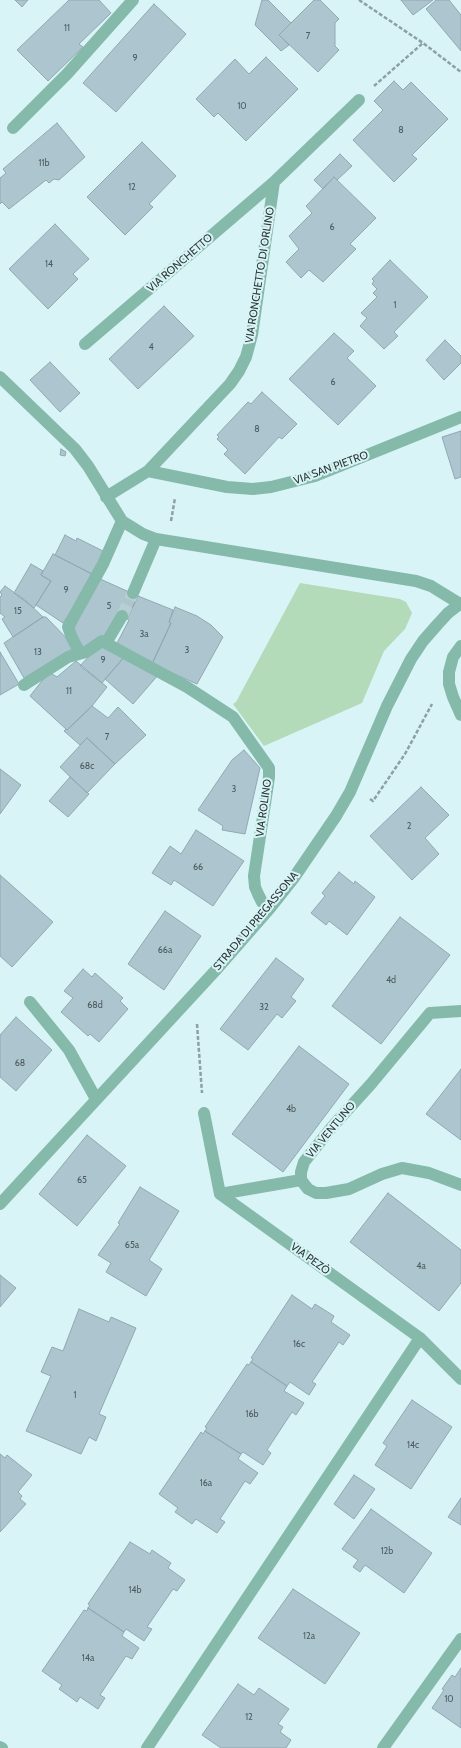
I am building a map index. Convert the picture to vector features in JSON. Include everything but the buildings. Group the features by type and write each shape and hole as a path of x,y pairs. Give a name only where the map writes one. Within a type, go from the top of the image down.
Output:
{"street":[{"path":"13,128 66,74 133,0"},
{"path":"274,182 359,100"},
{"name":"VIA RONCHETTO","path":"85,344 274,182"},
{"name":"VIA RONCHETTO DI ORLINO","path":"106,497 148,471 230,384 239,371 246,356 252,335 274,182"},
{"path":"0,377 75,449 88,466 122,521 142,534 162,540 416,581 431,586 460,603"},
{"name":"VIA SAN PIETRO","path":"148,471 227,487 253,489 282,485 315,476 461,417"},
{"path":"80,653 68,627 102,564 122,521"},
{"path":"133,593 162,540"},
{"name":"STRADA DI PREGASSONA","path":"0,1204 270,908 319,842 350,792 387,706 411,659 423,641 436,626 460,603"},
{"path":"24,685 57,663 86,652 102,641 106,643 122,616"},
{"name":"VIA ROLINO","path":"106,643 187,686 233,716 266,763 269,777 254,876 255,887 258,894 262,902 270,908"},
{"path":"461,646 453,657 449,672 449,684 461,715"},
{"path":"30,1002 69,1050 96,1099"},
{"name":"VIA VENTUNO","path":"301,1180 301,1172 304,1162 332,1127 371,1084 430,1013 461,1011"},
{"path":"204,1113 220,1194 301,1180 308,1189 316,1193 326,1193 349,1189 382,1174 402,1168 429,1173 461,1185"},
{"name":"VIA PEZÒ","path":"220,1194 420,1338 461,1379"},
{"path":"147,1748 420,1338"},
{"path":"383,1748 461,1639"}],"path":[{"path":"359,0 461,72"},
{"path":"359,100 423,44"},
{"path":"162,540 179,478"},
{"path":"350,792 373,801 405,754 449,672"},
{"path":"194,993 204,1113"}],"green space":[{"path":"300,583 400,599 406,602 412,613 405,629 384,651 362,703 264,746 233,704 236,702"}],"tunnel":[{"path":"122,616 133,593"}]}
